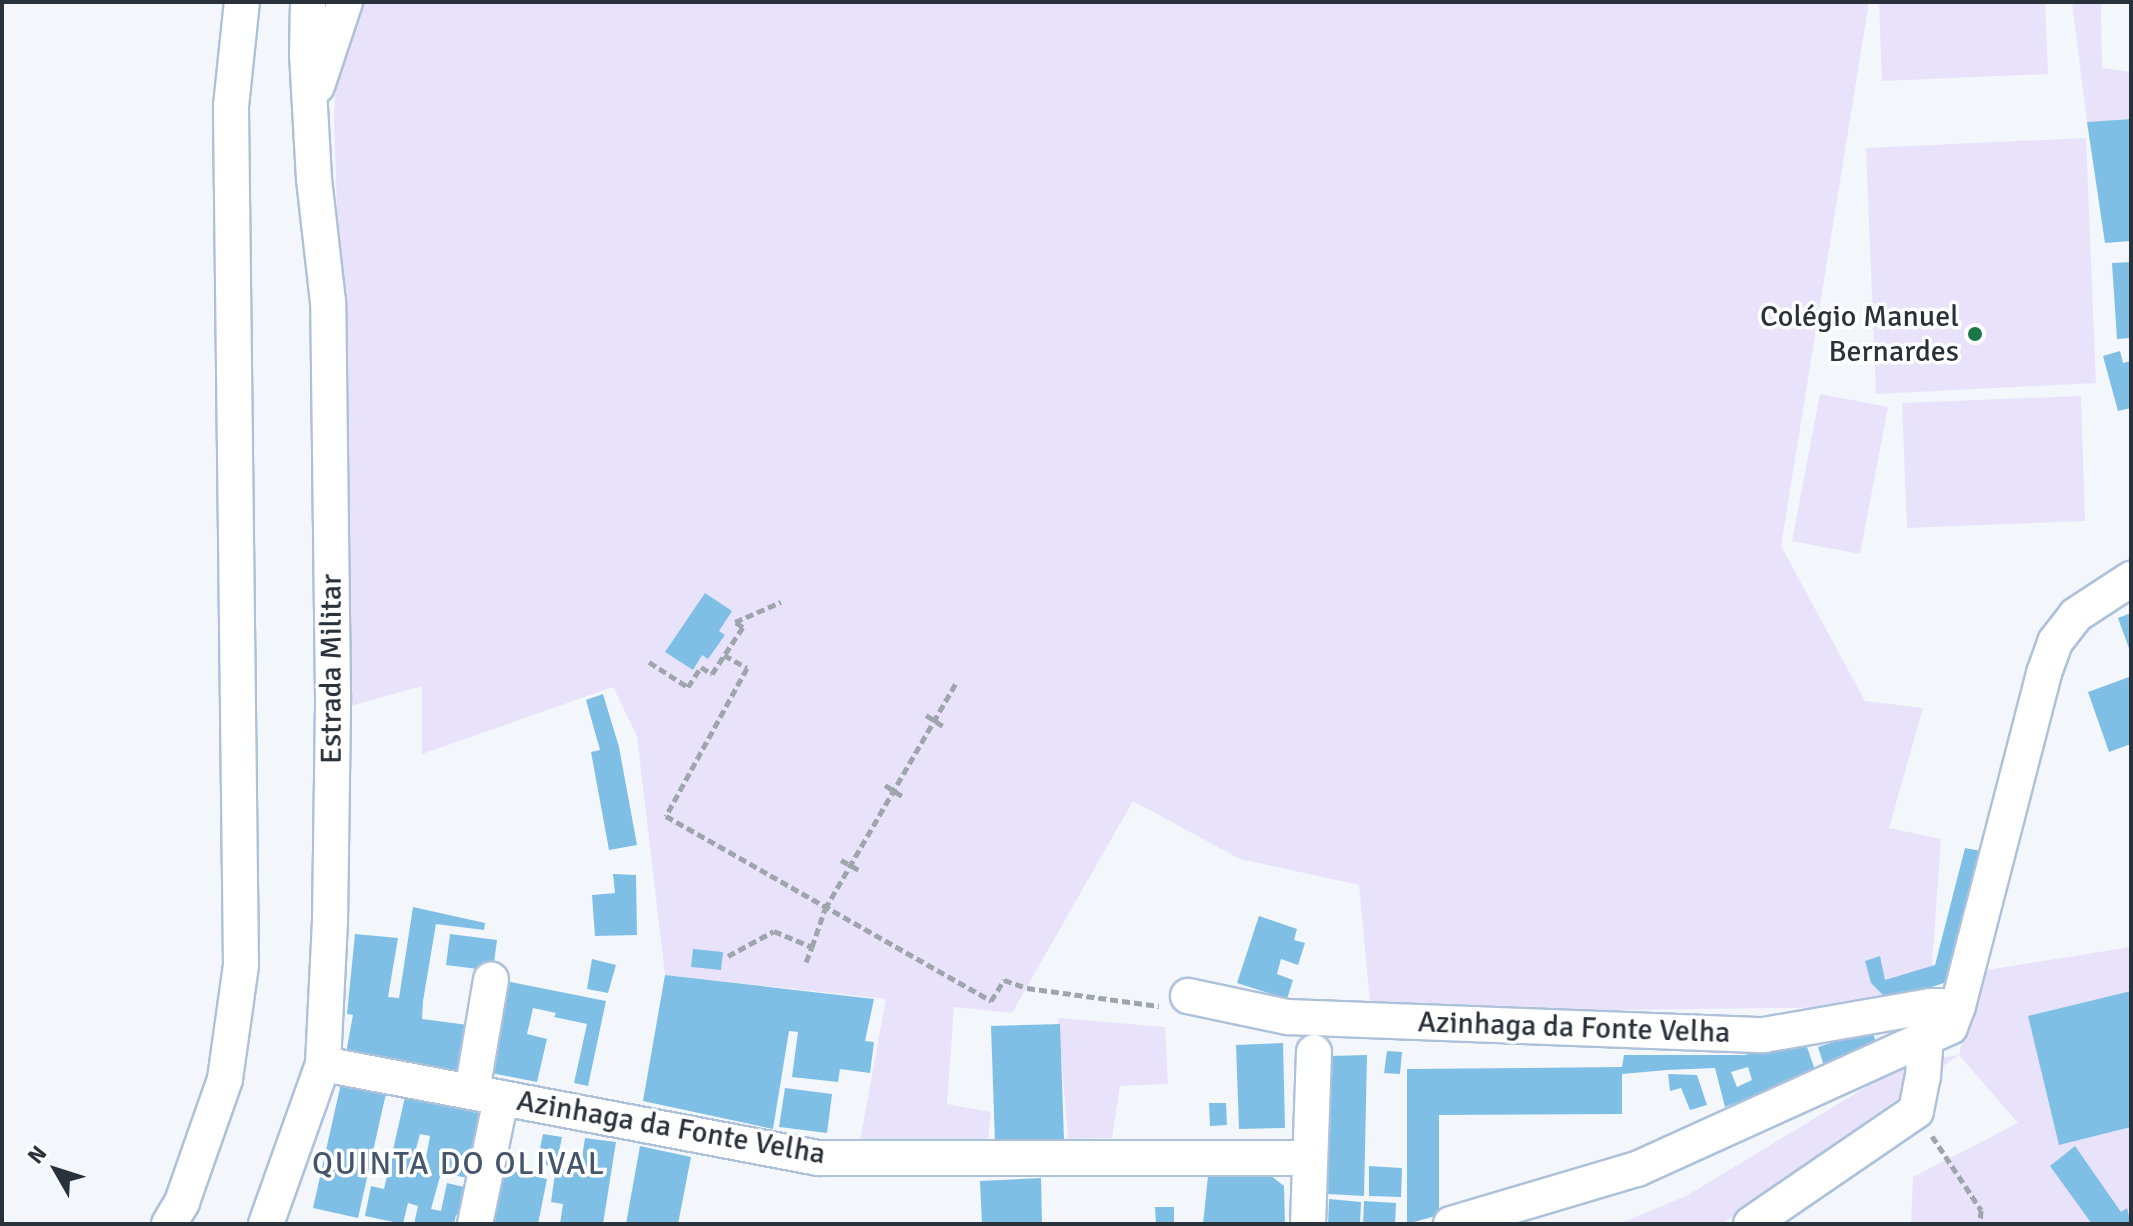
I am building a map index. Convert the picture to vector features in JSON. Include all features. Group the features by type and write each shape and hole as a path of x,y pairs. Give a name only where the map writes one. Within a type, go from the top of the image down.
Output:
{"street":[{"path":"169,1224 182,1202 225,1079 241,965 231,106 242,2"},
{"name":"Estrada Militar","path":"266,1224 323,1064 330,921 333,695 328,302 314,179 307,55 308,2"},
{"name":"Estrada Militar","path":"311,106 345,2"},
{"path":"1451,1224 1637,1169 1923,1040 1945,1006 2055,642 2076,615 2131,579"},
{"path":"475,1224 486,1095 491,980"},
{"name":"Azinhaga da Fonte Velha","path":"1188,996 1288,1017 1764,1035 1945,1006"},
{"path":"1751,1224 1916,1111 1923,1076 1923,1040"},
{"path":"1308,1224 1314,1052"},
{"name":"Azinhaga da Fonte Velha","path":"323,1064 818,1158 1310,1158"}],"path":[{"path":"649,662 688,687 701,667 712,674 743,627 735,622 781,602"},
{"path":"724,655 747,668 666,816 991,1001 1004,980 1027,988 1184,1009 1188,996"},
{"path":"806,962 825,909 956,683"},
{"path":"926,715 943,726"},
{"path":"885,785 905,798"},
{"path":"841,860 859,870"},
{"path":"728,956 774,931 812,947"},
{"path":"1916,1111 1981,1210 1980,1224"}],"shaded area":[{"path":"362,2 1869,2 1781,546 1865,701 1923,708 1889,828 1941,839 1931,979 1874,1005 1856,1007 1371,1013 1359,885 1240,859 1133,801 1012,1013 954,1007 947,1104 991,1112 988,1139 859,1146 886,999 665,975 637,736 613,687 422,754 422,686 347,707 347,541 334,115 337,72"},
{"path":"1879,2 2045,2 2048,74 1882,81"},
{"path":"2072,2 2101,2 2102,68 2131,72 2131,119 2087,122"},
{"path":"2086,138 2096,383 1876,394 1866,148"},
{"path":"1820,394 1888,407 1860,554 1792,541"},
{"path":"2081,396 2085,521 1907,528 1902,403"},
{"path":"2131,947 2131,1224 1911,1224 1913,1177 2018,1123 1959,1055 1980,971"},
{"path":"1058,1018 1165,1027 1168,1084 1120,1086 1112,1138 1068,1139"},
{"path":"1959,1055 1722,1224 1619,1224 1688,1195 1881,1078 1924,1060"}],"building":[{"path":"2131,119 2131,241 2105,243 2087,122"},
{"path":"2131,262 2131,338 2117,339 2112,263"},
{"path":"2120,351 2123,363 2131,361 2131,408 2118,411 2103,356"},
{"path":"705,593 732,611 719,631 725,635 708,659 702,655 693,670 665,652"},
{"path":"2131,613 2131,654 2118,618"},
{"path":"2129,677 2131,744 2109,752 2088,692"},
{"path":"603,694 619,747 637,845 609,850 591,752 600,750 586,700"},
{"path":"1965,848 1986,852 1953,980 1889,1001 1871,983 1865,961 1880,956 1885,980 1935,965"},
{"path":"613,874 636,875 637,935 595,936 592,895 615,893"},
{"path":"413,907 485,923 484,930 436,924 423,1001 422,1019 476,1026 469,1073 346,1053 353,1015 347,1014 355,934 398,938 388,997 399,998"},
{"path":"1259,916 1297,929 1294,940 1305,943 1298,965 1281,959 1277,974 1293,980 1287,999 1237,983"},
{"path":"450,934 497,940 493,971 446,965"},
{"path":"693,949 723,952 721,970 691,967"},
{"path":"592,959 616,965 608,993 587,989"},
{"path":"665,975 874,999 865,1041 874,1042 870,1073 840,1069 838,1082 792,1077 798,1032 789,1031 773,1129 643,1101"},
{"path":"501,980 606,1001 588,1086 574,1083 587,1024 554,1017 556,1013 533,1008 527,1034 547,1039 537,1082 481,1071"},
{"path":"2131,991 2131,1127 2059,1145 2028,1016"},
{"path":"1060,1024 1064,1140 995,1142 991,1026"},
{"path":"1872,1030 1879,1052 1825,1069 1818,1047"},
{"path":"1283,1043 1285,1128 1239,1129 1236,1045"},
{"path":"1806,1044 1816,1073 1725,1107 1715,1068 1622,1074 1622,1114 1439,1115 1439,1215 1407,1224 1407,1069 1622,1067 1624,1055 1744,1055","holes":["1748,1067 1752,1080 1737,1087 1731,1072"]},
{"path":"1387,1051 1402,1052 1400,1074 1384,1073"},
{"path":"1367,1055 1364,1196 1328,1194 1329,1056"},
{"path":"1668,1074 1697,1075 1707,1105 1690,1110 1681,1088 1670,1091"},
{"path":"342,1079 387,1089 358,1218 313,1208"},
{"path":"785,1088 832,1094 827,1133 779,1127"},
{"path":"405,1097 486,1115 468,1178 441,1173 431,1209 441,1211 447,1183 477,1190 468,1221 456,1215 454,1224 414,1224 418,1206 408,1203 403,1224 365,1216 371,1186 384,1189","holes":["420,1134 430,1136 424,1169 411,1167"]},
{"path":"1209,1103 1226,1103 1227,1125 1210,1126"},
{"path":"543,1134 562,1137 556,1167 537,1163"},
{"path":"585,1138 616,1142 603,1224 560,1224 563,1204 551,1202 556,1167 580,1171"},
{"path":"640,1146 691,1157 678,1224 626,1224"},
{"path":"2075,1146 2121,1212 2127,1208 2131,1224 2092,1224 2050,1166"},
{"path":"1369,1166 1402,1168 1401,1197 1369,1196"},
{"path":"502,1168 547,1179 538,1224 487,1224"},
{"path":"1266,1172 1284,1186 1285,1224 1203,1224 1208,1176"},
{"path":"1041,1178 1042,1224 982,1224 980,1181"},
{"path":"1329,1199 1361,1202 1360,1224 1328,1224"},
{"path":"1364,1201 1396,1203 1395,1224 1363,1224"},
{"path":"1155,1207 1174,1207 1174,1224 1156,1224"}],"place":[{"name":"Colégio Manuel Bernardes","path":"1975,334"}],"district":[{"name":"QUINTA DO OLIVAL","path":"459,1164"}]}
